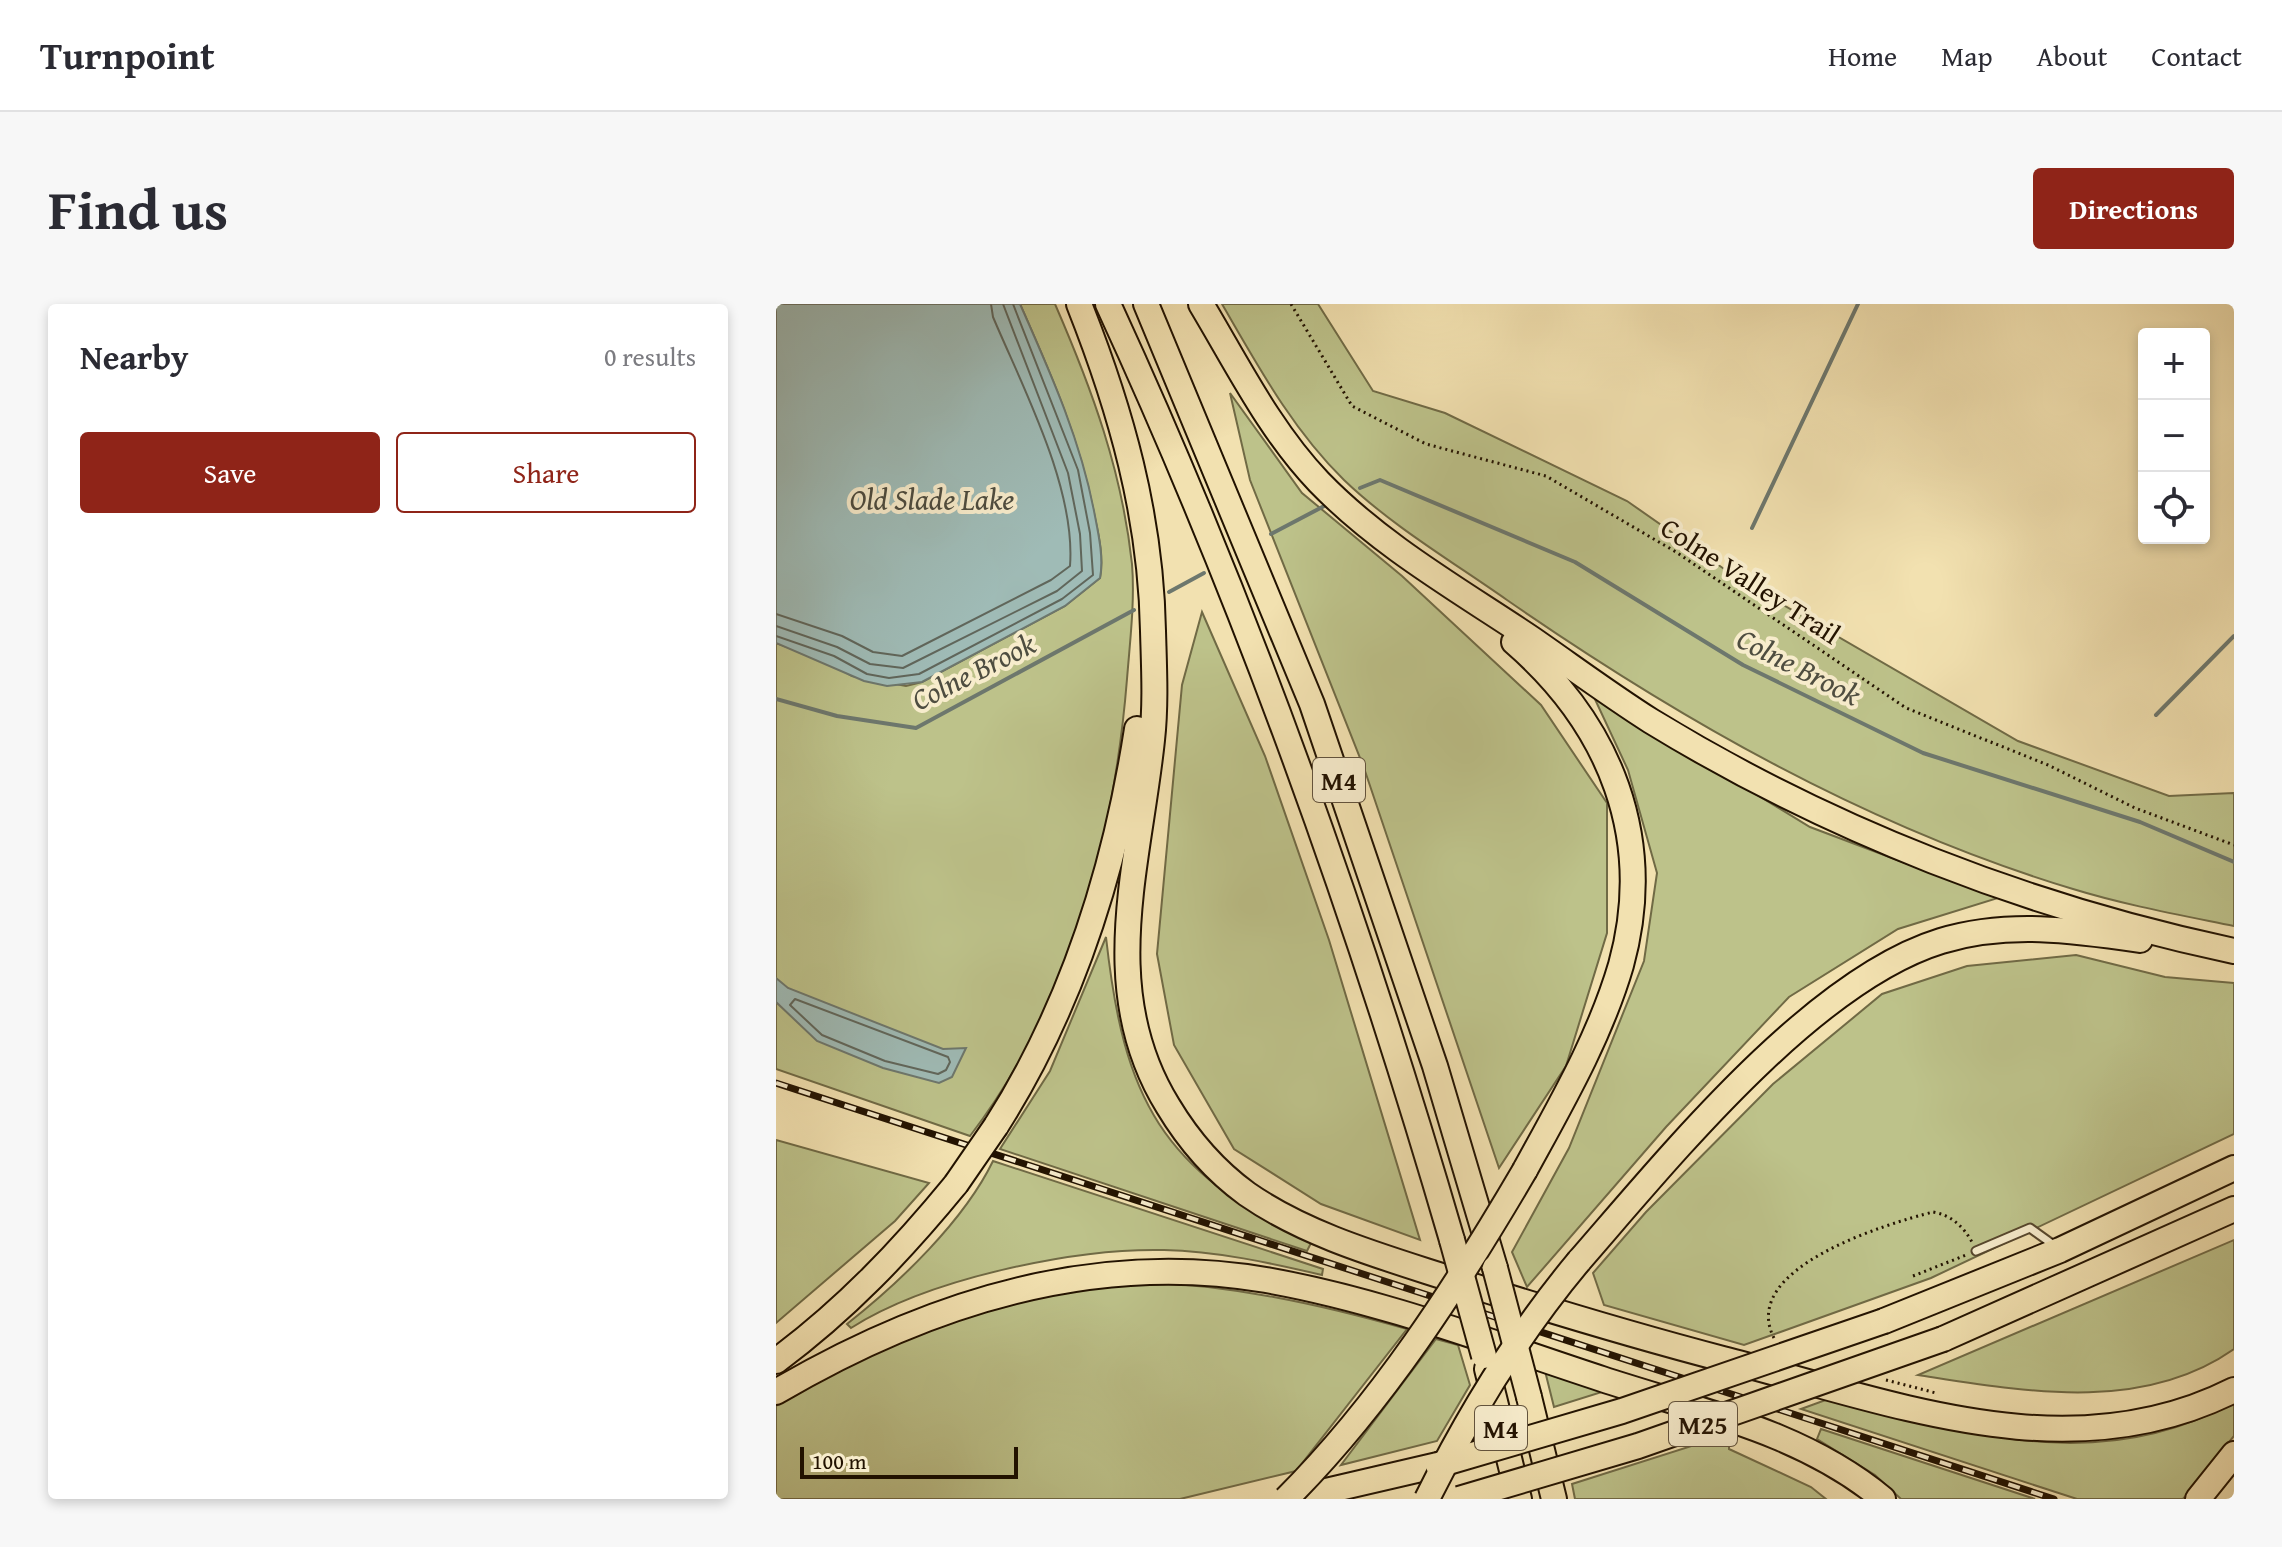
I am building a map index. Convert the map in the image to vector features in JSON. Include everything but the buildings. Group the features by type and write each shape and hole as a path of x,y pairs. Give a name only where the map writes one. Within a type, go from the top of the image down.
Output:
{"highway":[{"path":"1079,304 1113,393 1140,495 1150,571 1152,738 1126,929 1126,973 1131,1019 1149,1072 1177,1121 1209,1161 1248,1194 1332,1238 1556,1313 1953,1417 2044,1431 2104,1430 2175,1415 2234,1390"},
{"name":"M4","path":"1108,304 1204,522 1294,755 1379,998 1452,1240 1519,1499"},
{"name":"M4","path":"1146,304 1312,704 1435,1066 1495,1268 1554,1499"},
{"path":"1201,304 1265,412 1317,480 1374,532 1464,597 1650,720 1813,808 1964,873 2185,941 2234,951"},
{"path":"1289,1499 1380,1392 1490,1230 1578,1073 1618,973 1630,916 1630,843 1614,776 1584,719 1536,662 1464,597"},
{"path":"776,1361 822,1326 874,1278 956,1184 996,1126 1049,1032 1094,918 1124,805 1144,675 1153,667"},
{"path":"1427,1499 1493,1380 1551,1294 1699,1127 1754,1071 1828,1005 1895,960 1943,941 2017,928 2185,941"},
{"name":"M25","path":"1289,1499 1438,1465 1622,1411 1884,1321 2060,1250 2234,1168"},
{"name":"M25","path":"1459,1499 1638,1446 1943,1339 2234,1209"},
{"path":"776,1392 872,1340 986,1297 1088,1277 1163,1273 1226,1275 1286,1284 1381,1309 1773,1434 1833,1463 1883,1499"},
{"path":"2198,1499 2234,1454"}],"lane":[{"path":"1976,1251 2030,1228 2060,1250"}],"path":[{"name":"Colne Valley Trail","path":"1291,304 1352,406 1426,444 1546,476 1676,552 1906,708 2048,765 2135,808 2234,845"},
{"path":"1913,1276 1976,1251"}],"green space":[{"path":"1020,304 1055,304 1093,399 1113,463 1127,530 1133,578 1132,621 1121,739 1111,800 1081,919 1035,1032 1005,1085 970,1136 776,1069 776,643 831,664 852,676 906,686 922,682 1065,606 1100,578 1099,540 1082,462 1054,382"},
{"path":"1222,304 1318,304 1373,391 1445,413 1627,501 1737,578 2018,741 2169,796 2234,793 2234,926 2073,889 1923,835 1779,767 1640,687 1423,543 1344,480 1292,418"},
{"path":"1230,393 1302,493 1402,576 1541,705 1607,803 1607,933 1566,1066 1499,1168 1364,768 1250,480"},
{"path":"1202,612 1265,756 1329,940 1420,1240 1321,1204 1234,1149 1174,1045 1157,954 1182,685"},
{"path":"1593,695 1810,827 1998,898 1898,929 1789,997 1666,1127 1527,1287 1512,1252 1569,1148 1644,961 1657,873 1628,770"},
{"path":"1106,937 1125,1044 1139,1086 1159,1124 1185,1157 1218,1187 1311,1243 1307,1251 1000,1149 1050,1071"},
{"path":"2076,955 2165,977 2234,983 2234,1134 1931,1278 1744,1345 1604,1305 1593,1273 1646,1212 1773,1084 1882,994 1967,966"},
{"path":"776,1140 929,1183 895,1221 776,1323"},
{"path":"993,1161 1323,1269 1322,1275 1243,1258 1184,1251 1088,1254 960,1281 883,1310 851,1328 847,1324 888,1290 948,1228 981,1184"},
{"path":"2234,1240 2234,1349 2198,1369 2160,1383 2121,1390 2080,1392 1998,1387 1918,1375"},
{"path":"1140,1282 1208,1287 1275,1297 1407,1329 1296,1471 1180,1499 776,1499 776,1406 906,1333 1020,1297"},
{"path":"1436,1339 1458,1345 1470,1385 1437,1441 1341,1465"},
{"path":"1545,1371 1605,1391 1554,1407"},
{"path":"1831,1398 1983,1435 2084,1443 2134,1438 2184,1425 2234,1402 2234,1436 2183,1499 2077,1499 1801,1409"},
{"path":"1821,1429 2035,1499 1901,1499 1875,1475 1817,1439"},
{"path":"1729,1434 1729,1449 1811,1487 1826,1499 1575,1499 1572,1484"}],"water":[{"name":"Old Slade Lake","path":"776,304 1020,304 1053,380 1081,457 1099,536 1100,578 1065,606 922,682 887,686 864,681 776,643"},
{"path":"776,978 788,988 943,1049 966,1048 952,1077 939,1083 883,1068 817,1041 776,1002"}],"waterway":[{"path":"1752,528 1858,304"},
{"name":"Colne Brook","path":"1360,488 1380,480 1575,562 1743,665 1923,753 2140,822 2234,862"},
{"name":"Colne Brook","path":"1271,534 1328,504"},
{"name":"Colne Brook","path":"1169,592 1204,573"},
{"name":"Colne Brook","path":"776,699 837,716 916,728 1134,610"},
{"path":"2156,715 2234,636"}],"railway":[{"path":"776,1083 2054,1499"}]}
